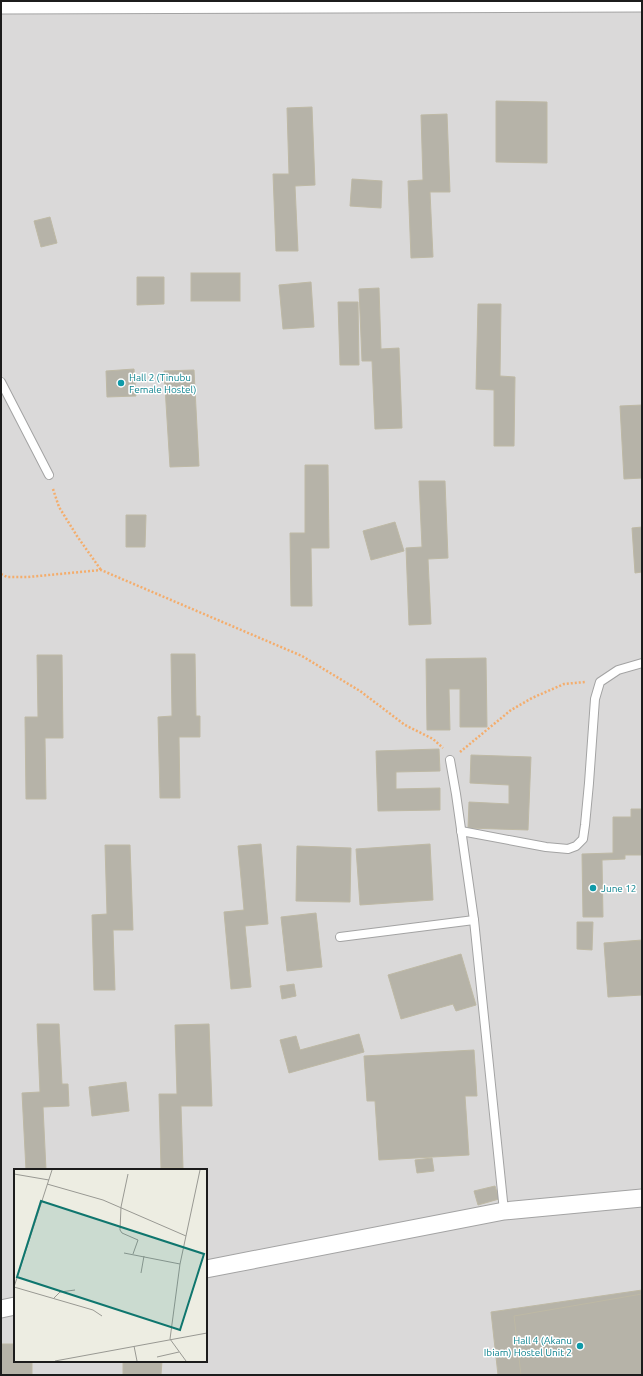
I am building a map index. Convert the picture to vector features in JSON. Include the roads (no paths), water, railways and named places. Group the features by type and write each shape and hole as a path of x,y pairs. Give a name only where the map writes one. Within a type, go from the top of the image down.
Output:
{"street":[{"path":"1,4 642,3"},
{"path":"207,1269 504,1211 642,1198"},
{"path":"1,1309 14,1306"}],"lane":[{"path":"1,382 49,475"},
{"path":"462,831 546,847 568,849 576,846 583,839 595,699 600,682 618,670 642,663"},
{"path":"450,760 462,831 474,920 504,1211"},
{"path":"340,937 474,920"}],"place":[{"name":"Hall 2 (Tinubu Female Hostel)","path":"121,383"},
{"name":"June 12","path":"593,888"},
{"name":"Hall 4 (Akanu Ibiam) Hostel Unit 2","path":"580,1346"}]}
